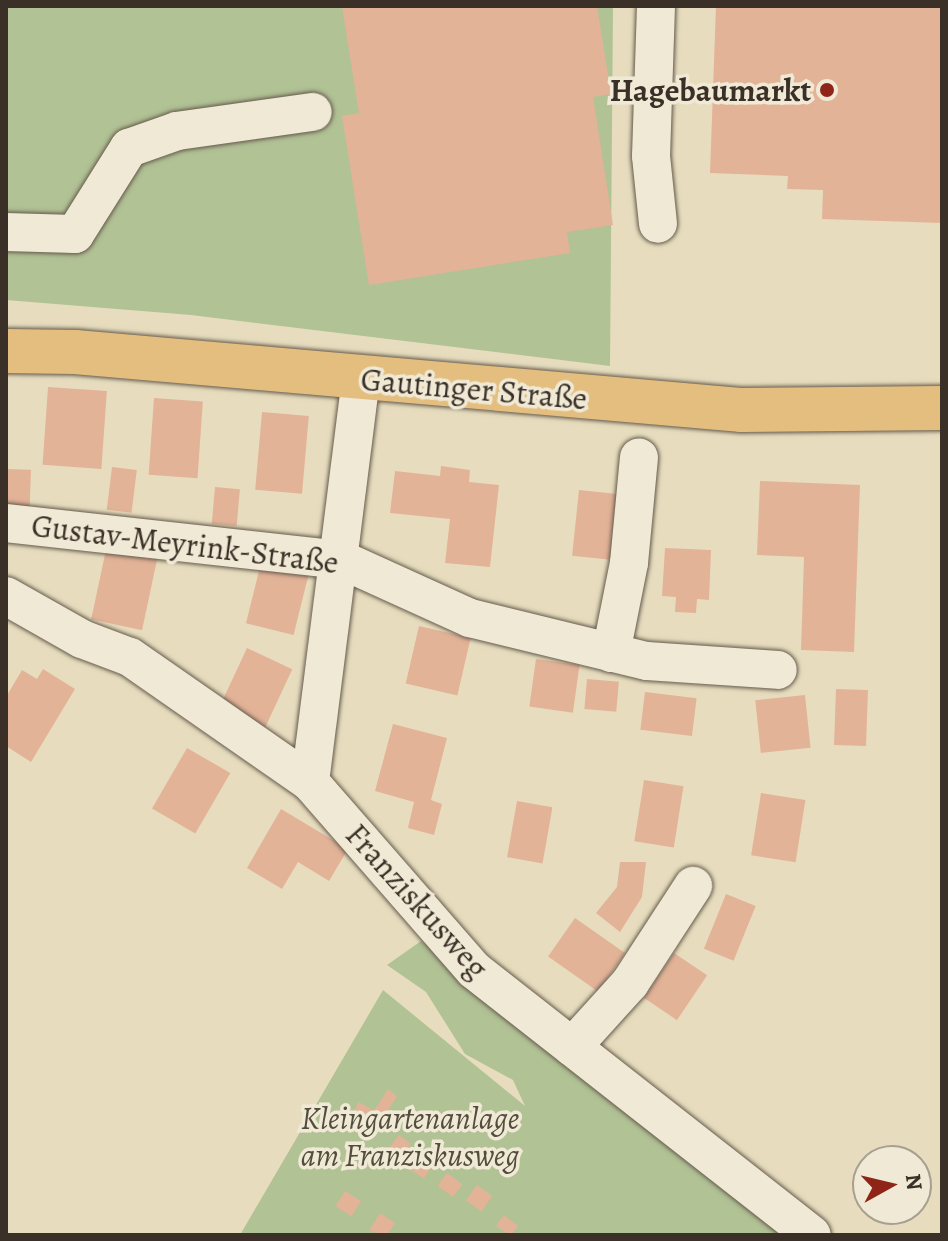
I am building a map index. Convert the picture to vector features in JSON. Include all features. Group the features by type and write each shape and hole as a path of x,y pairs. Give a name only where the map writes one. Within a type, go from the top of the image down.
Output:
{"main road":[{"name":"Gautinger Straße","path":"6,351 75,352 361,380 742,410 942,408"}],"street":[{"path":"656,6 651,156 658,224"},
{"path":"6,232 75,234 129,148 177,131 313,112"},
{"path":"310,782 342,560 361,380"},
{"path":"611,653 629,563 639,457"},
{"name":"Gustav-Meyrink-Straße","path":"6,523 342,560 470,618 647,661 778,670"},
{"name":"Franziskusweg","path":"6,596 82,639 130,657 310,782 474,970 812,1235"},
{"path":"572,1047 630,983 693,886"}],"green space":[{"path":"6,6 613,6 610,366 191,315 6,300"},
{"name":"Kleingartenanlage am Franziskusweg","path":"421,941 536,1022 810,1235 240,1235 383,990 525,1106 513,1080 465,1054 426,992 387,965"}],"building":[{"path":"342,6 597,6 611,94 593,97 613,225 567,232 570,253 369,285 342,116 359,113"},
{"name":"Hagebaumarkt","path":"716,6 942,6 942,223 822,219 823,190 787,189 788,176 710,173"},
{"path":"48,387 107,391 101,469 43,465"},
{"path":"154,398 203,401 198,478 149,475"},
{"path":"262,412 309,416 302,494 255,490"},
{"path":"441,466 470,470 469,482 499,485 490,567 445,563 450,519 390,513 395,471 440,476"},
{"path":"112,467 137,470 132,513 107,510"},
{"path":"6,469 31,470 30,507 6,506"},
{"path":"760,481 860,485 854,652 801,650 804,557 757,555"},
{"path":"215,487 240,489 237,526 212,524"},
{"path":"579,490 632,496 625,561 572,556"},
{"path":"107,545 158,556 142,630 91,619"},
{"path":"665,548 711,550 709,600 697,599 696,613 675,612 676,597 662,596"},
{"path":"261,563 309,575 294,635 246,623"},
{"path":"419,626 471,638 457,695 406,683"},
{"path":"247,648 292,669 265,727 220,706"},
{"path":"536,659 580,665 573,713 529,707"},
{"path":"43,669 75,689 31,762 6,746 6,697 22,670 37,679"},
{"path":"587,679 619,682 616,712 584,709"},
{"path":"836,689 868,690 866,746 834,745"},
{"path":"645,692 697,698 692,736 640,730"},
{"path":"805,695 811,748 761,753 755,700"},
{"path":"393,724 447,738 431,800 442,804 434,835 408,828 414,802 375,791"},
{"path":"187,748 230,773 195,834 152,809"},
{"path":"644,780 684,786 674,847 634,841"},
{"path":"761,793 805,800 796,862 751,855"},
{"path":"517,801 552,807 543,863 507,857"},
{"path":"281,809 348,849 329,881 298,862 282,889 247,868"},
{"path":"620,862 646,862 642,897 620,932 596,913 617,887"},
{"path":"726,894 756,906 734,961 704,949"},
{"path":"575,918 625,953 598,991 548,957"},
{"path":"674,953 707,975 677,1020 644,998"},
{"path":"388,1089 397,1096 371,1137 347,1122 359,1102 374,1111"},
{"path":"399,1135 411,1144 401,1158 389,1149"},
{"path":"419,1155 433,1164 424,1179 410,1169"},
{"path":"447,1173 462,1184 453,1197 438,1186"},
{"path":"477,1185 492,1196 481,1212 466,1200"},
{"path":"345,1191 361,1201 352,1216 335,1206"},
{"path":"380,1213 395,1223 387,1235 369,1231"},
{"path":"504,1215 518,1226 511,1235 496,1226"}],"place":[{"name":"Hagebaumarkt","path":"827,90"}]}
